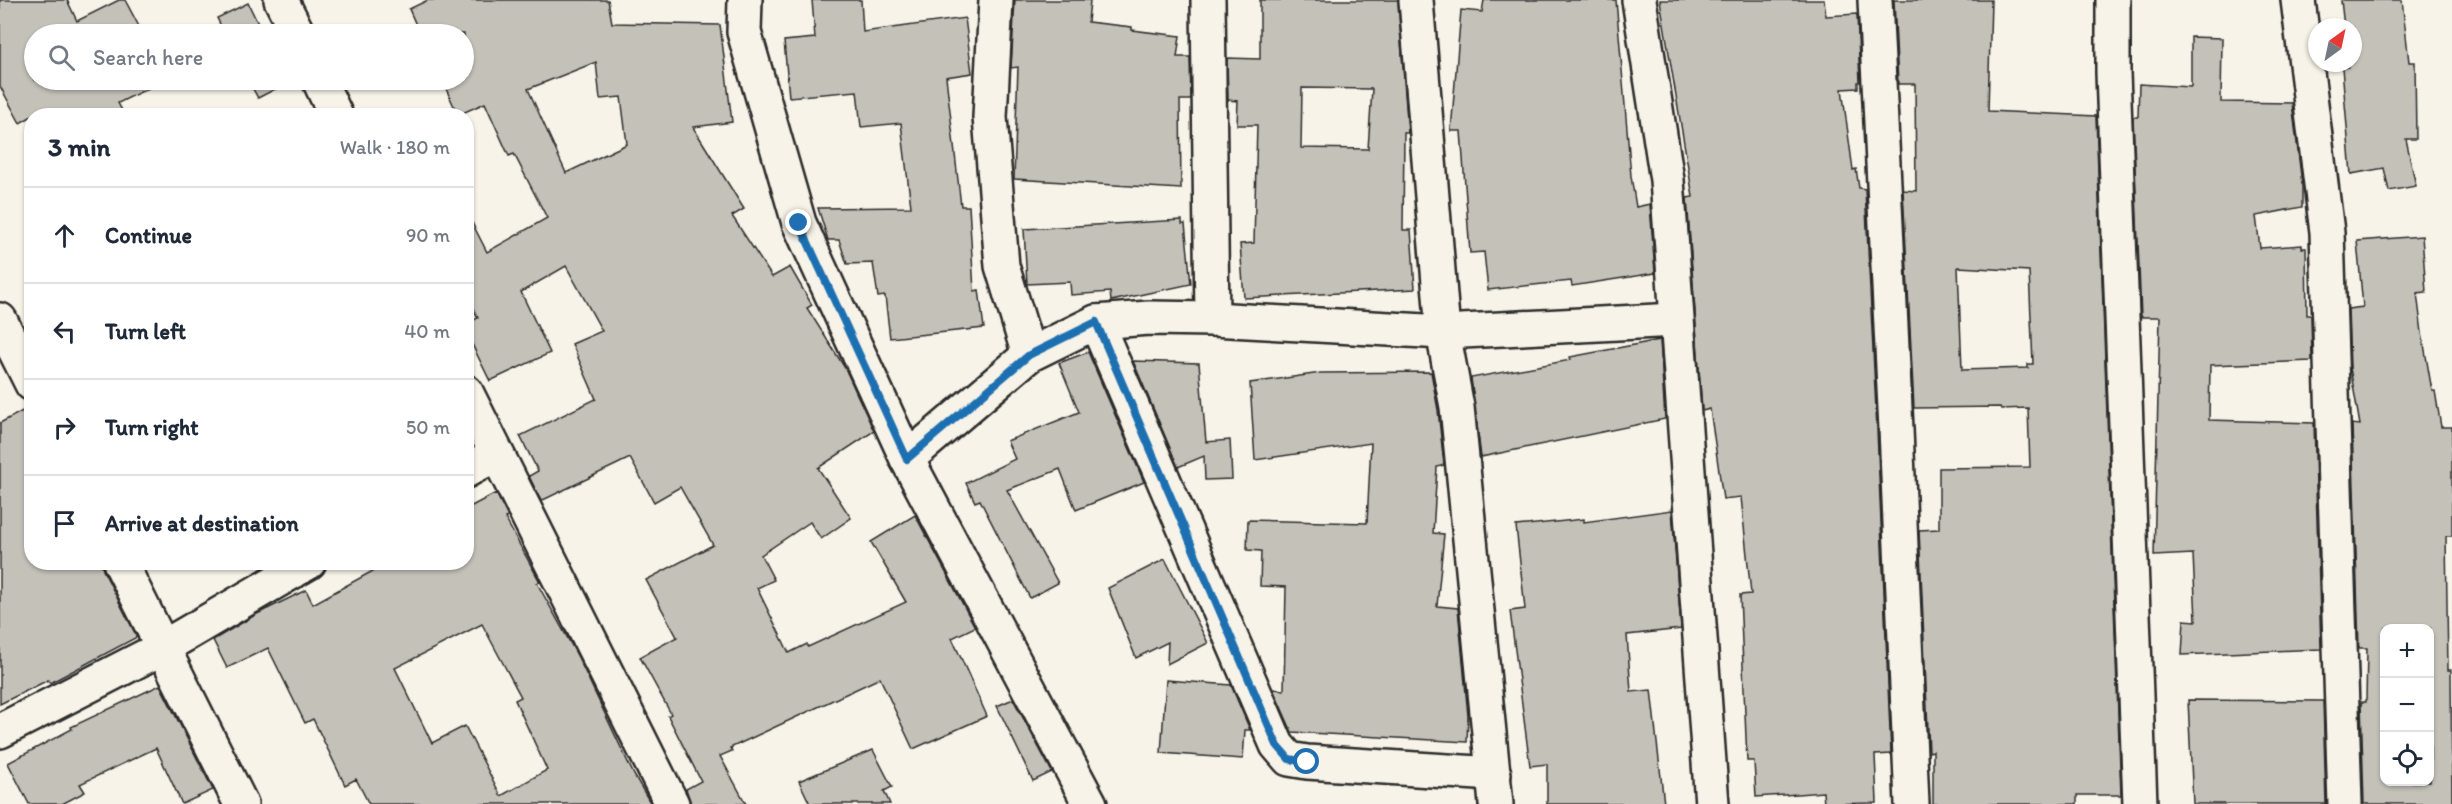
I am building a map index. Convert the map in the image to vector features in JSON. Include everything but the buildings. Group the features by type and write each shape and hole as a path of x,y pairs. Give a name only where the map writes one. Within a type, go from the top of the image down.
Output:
{"street":[{"path":"281,0 293,24"},
{"path":"745,0 744,33 799,223 907,459 1090,804"},
{"path":"996,0 990,117 1002,266 1029,355"},
{"path":"1208,0 1212,319"},
{"path":"1096,322 1277,745 1289,759 1495,789 1457,407 1443,332 1416,0"},
{"path":"1640,0 1667,180 1712,804"},
{"path":"1875,0 1912,804"},
{"path":"2113,0 2114,108 2140,804"},
{"path":"2298,0 2327,232 2345,804"},
{"path":"324,90 332,108"},
{"path":"907,459 1029,355 1096,322 1149,318 1212,319 1443,332 1676,320"},
{"path":"0,320 24,368"},
{"path":"474,409 672,804"},
{"path":"474,466 496,454"},
{"path":"124,570 241,804"},
{"path":"0,731 162,648 295,570"}],"route":[{"path":"799,223 907,459 1029,355 1096,322 1277,745 1289,759 1307,762"}]}
